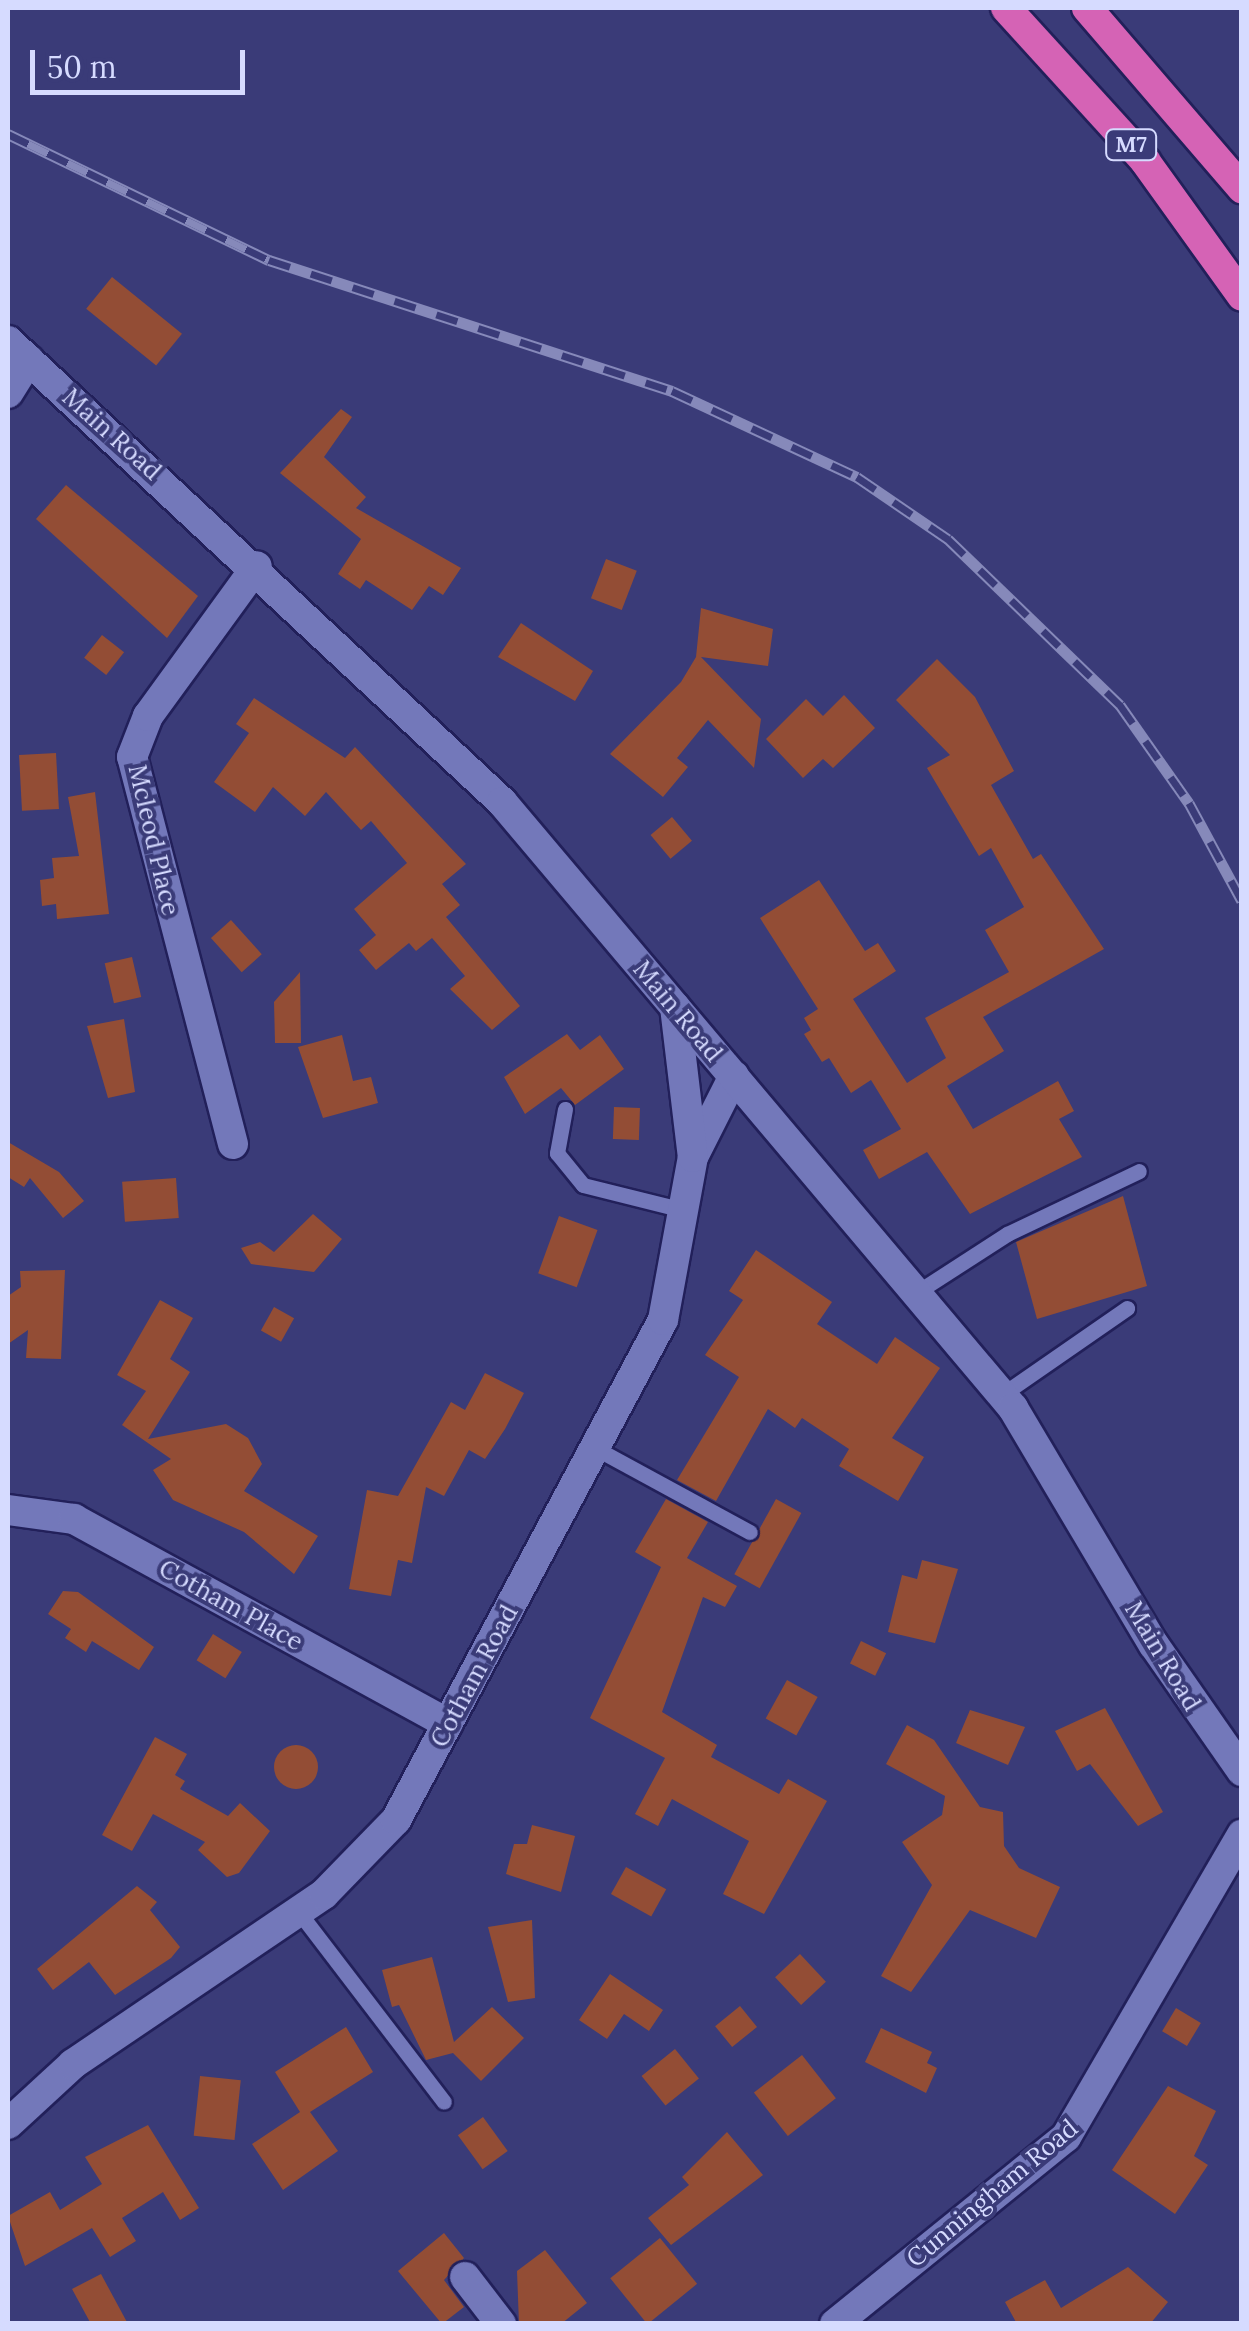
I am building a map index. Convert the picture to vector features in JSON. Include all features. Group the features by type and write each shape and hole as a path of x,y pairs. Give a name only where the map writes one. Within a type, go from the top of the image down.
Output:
{"highway":[{"name":"M7","path":"1006,8 1145,161 1242,296"},
{"name":"M7","path":"1087,8 1242,188"}],"street":[{"path":"8,393 18,350"},
{"name":"Main Road","path":"18,350 455,752 675,1007 1003,1394 1242,1771"},
{"name":"Mcleod Place","path":"233,1144 132,756 148,716 257,566"},
{"path":"675,1007 693,1157"},
{"name":"Cotham Road","path":"8,2124 73,2064 298,1911 396,1820 663,1320 687,1211 693,1157 734,1076"},
{"name":"Cotham Place","path":"8,1510 74,1518 448,1724"},
{"name":"Cunningham Road","path":"835,2324 1066,2137 1242,1834"},
{"path":"466,2277 502,2324"}],"lane":[{"path":"565,1109 557,1153 583,1185 687,1211"},
{"path":"919,1291 1008,1234 1138,1171"},
{"path":"1003,1394 1127,1308"},
{"path":"595,1448 750,1532"},
{"path":"298,1911 444,2102"}],"building":[{"path":"112,277 182,334 156,366 86,309"},
{"path":"341,409 352,417 324,457 366,497 356,508 461,568 443,595 429,586 412,610 366,580 360,589 338,574 361,539 280,473"},
{"path":"66,485 198,596 167,638 36,519"},
{"path":"606,559 637,571 622,610 591,598"},
{"path":"701,608 773,629 768,666 701,657 761,719 754,768 708,720 677,758 688,767 663,797 610,754 681,682 696,657"},
{"path":"521,623 593,671 575,701 498,657"},
{"path":"102,635 124,652 106,675 84,658"},
{"path":"937,659 975,697 1014,771 991,785 1033,859 1041,854 1104,949 983,1017 1004,1051 947,1086 973,1129 1058,1081 1074,1111 1059,1119 1082,1157 970,1214 927,1152 879,1179 863,1150 901,1129 871,1080 851,1093 829,1058 822,1062 804,1034 811,1030 804,1018 818,1009 760,918 819,880 865,951 878,943 896,971 853,999 907,1083 946,1058 925,1018 1009,972 985,930 1024,907 991,848 979,856 927,768 950,755 896,700"},
{"path":"844,695 875,728 833,768 823,759 803,778 766,739 806,699 823,716"},
{"path":"254,698 345,758 355,747 466,864 442,884 460,905 446,917 520,1006 492,1030 450,989 465,976 432,938 416,951 409,943 376,970 359,950 376,935 354,909 407,863 371,821 361,830 326,792 305,816 273,787 255,812 214,782 249,733 236,724"},
{"path":"56,753 59,809 22,811 19,755"},
{"path":"95,792 109,914 57,919 56,904 42,906 40,880 54,878 52,858 79,856 68,797"},
{"path":"672,817 692,841 670,859 651,835"},
{"path":"231,920 262,954 242,972 211,938"},
{"path":"132,957 141,997 114,1003 105,963"},
{"path":"300,972 301,1043 275,1043 274,1002"},
{"path":"124,1019 135,1092 108,1098 87,1026"},
{"path":"567,1034 580,1050 600,1035 624,1069 575,1105 561,1088 525,1114 504,1077"},
{"path":"342,1035 353,1081 371,1077 378,1103 323,1118 298,1047"},
{"path":"614,1107 640,1108 639,1140 613,1139"},
{"path":"8,1142 59,1172 84,1201 63,1218 30,1178 24,1187 8,1177"},
{"path":"176,1178 179,1218 125,1222 122,1182"},
{"path":"1123,1196 1147,1286 1037,1319 1016,1242"},
{"path":"313,1214 342,1239 314,1272 251,1264 241,1248 260,1242 274,1252"},
{"path":"559,1216 598,1230 577,1287 538,1273"},
{"path":"756,1250 832,1302 817,1324 877,1364 895,1337 940,1368 892,1438 924,1457 898,1501 839,1466 849,1449 802,1418 795,1428 768,1409 716,1501 677,1480 739,1377 705,1355 743,1300 729,1291"},
{"path":"65,1270 61,1359 26,1358 28,1330 8,1344 8,1296 21,1287 20,1271"},
{"path":"160,1300 193,1318 170,1359 190,1372 148,1439 226,1424 248,1438 262,1464 244,1491 318,1536 294,1574 244,1532 173,1500 153,1470 171,1459 122,1425 146,1391 117,1375"},
{"path":"274,1307 294,1318 281,1342 261,1331"},
{"path":"485,1373 524,1393 505,1429 485,1459 469,1450 444,1496 426,1487 412,1563 398,1560 391,1596 349,1589 367,1490 398,1496 451,1402 465,1410"},
{"path":"666,1499 708,1522 687,1558 737,1586 725,1607 703,1597 662,1712 717,1745 711,1757 779,1794 788,1779 827,1801 764,1914 723,1894 749,1841 672,1799 658,1826 635,1814 665,1758 590,1718 661,1567 635,1552"},
{"path":"776,1499 801,1513 760,1588 734,1574"},
{"path":"922,1560 958,1569 935,1643 888,1632 902,1575 917,1579"},
{"path":"63,1591 78,1592 154,1647 139,1670 92,1641 86,1652 65,1638 71,1629 48,1614"},
{"path":"213,1634 242,1652 225,1678 197,1660"},
{"path":"861,1641 886,1653 875,1676 850,1663"},
{"path":"787,1680 818,1697 796,1735 766,1718"},
{"path":"1105,1708 1163,1812 1138,1826 1090,1764 1077,1771 1055,1731"},
{"path":"970,1710 1025,1727 1008,1765 956,1743"},
{"path":"907,1725 934,1740 980,1807 1003,1812 1004,1846 1019,1868 1060,1887 1036,1938 970,1910 911,1992 881,1976 932,1885 902,1842 942,1815 945,1796 886,1764"},
{"path":"155,1737 187,1754 175,1775 185,1781 180,1789 228,1816 240,1803 270,1831 239,1873 227,1877 198,1850 205,1842 153,1814 132,1851 102,1835"},
{"path":"296,1745 312,1751 318,1767 312,1783 296,1789 280,1783 274,1767 280,1751"},
{"path":"532,1825 575,1836 561,1892 506,1874 514,1844 527,1844"},
{"path":"626,1867 666,1889 651,1916 611,1894"},
{"path":"137,1886 157,1902 150,1910 180,1947 171,1958 115,1995 89,1962 53,1990 37,1969"},
{"path":"532,1920 535,1998 508,2002 488,1927"},
{"path":"800,1954 826,1982 801,2005 775,1977"},
{"path":"432,1957 454,2042 492,2007 524,2038 481,2081 453,2053 426,2060 399,2005 392,2007 382,1970"},
{"path":"610,1974 663,2010 649,2031 624,2014 607,2039 579,2020"},
{"path":"740,2006 757,2027 732,2047 715,2026"},
{"path":"1176,2008 1201,2023 1187,2046 1162,2031"},
{"path":"346,2027 373,2072 310,2112 338,2151 283,2190 252,2144 300,2112 275,2072"},
{"path":"881,2028 932,2052 927,2063 937,2068 926,2093 865,2062"},
{"path":"675,2049 699,2079 665,2106 642,2076"},
{"path":"802,2055 836,2098 788,2136 754,2093"},
{"path":"200,2076 241,2080 235,2140 194,2136"},
{"path":"1168,2086 1216,2111 1194,2156 1208,2165 1175,2214 1112,2170"},
{"path":"483,2117 508,2151 483,2169 458,2135"},
{"path":"148,2125 199,2208 180,2220 163,2192 122,2218 136,2241 110,2257 92,2228 25,2266 8,2216 50,2192 60,2210 102,2184 85,2157"},
{"path":"727,2132 763,2175 671,2245 648,2218 689,2185 682,2177"},
{"path":"444,2233 464,2258 444,2280 464,2307 442,2324 398,2271"},
{"path":"660,2238 697,2284 647,2324 610,2278"},
{"path":"545,2250 587,2303 561,2324 519,2324 517,2271"},
{"path":"1128,2267 1168,2302 1150,2324 1017,2324 1005,2302 1045,2280 1061,2308"},
{"path":"101,2274 128,2324 91,2324 72,2289"}],"railway":[{"path":"8,134 269,260 672,391 857,477 948,539 1120,705 1189,803 1242,901"}]}
